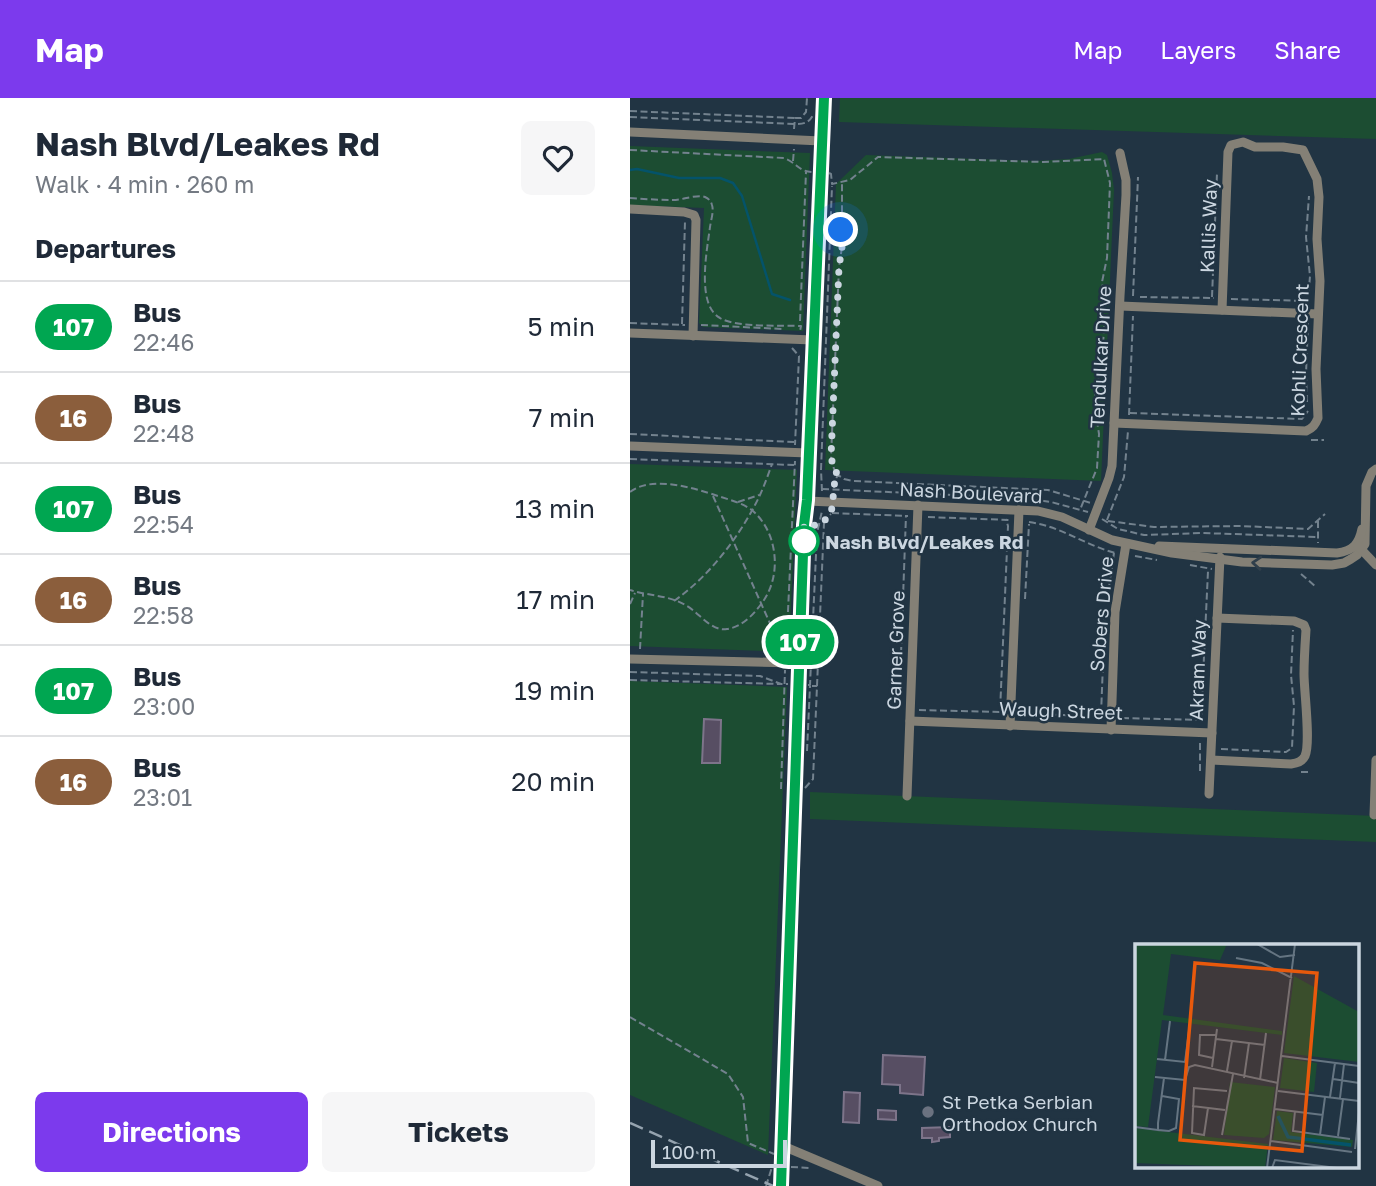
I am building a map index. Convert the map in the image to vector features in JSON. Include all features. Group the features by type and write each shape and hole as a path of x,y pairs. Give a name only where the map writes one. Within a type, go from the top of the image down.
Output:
{"street":[{"path":"781,1186 804,525 824,98"},
{"path":"630,132 821,141"},
{"name":"Kohli Crescent","path":"1114,423 1129,418 1306,431 1312,429 1318,418 1313,314 1320,281 1317,179 1303,150 1255,146 1243,142 1231,145"},
{"name":"Kallis Way","path":"1222,310 1217,299 1228,152 1231,145"},
{"name":"Tendulkar Drive","path":"1089,530 1112,466 1126,180 1120,153"},
{"path":"630,209 686,212 694,215 697,226 693,335"},
{"path":"1120,301 1133,306 1313,314"},
{"path":"630,333 800,335 813,340"},
{"path":"630,446 808,453"},
{"path":"1376,469 1366,486 1366,538 1359,547 1376,565"},
{"name":"Nash Boulevard","path":"807,500 1007,509 1052,514 1126,544 1172,553 1271,564 1345,563 1357,555 1359,547"},
{"name":"Garner Grove","path":"907,796 918,505"},
{"path":"1010,726 1019,510"},
{"name":"Nash Boulevard","path":"1126,544 1325,553 1345,552 1359,547"},
{"name":"Sobers Drive","path":"1111,730 1115,612 1126,544"},
{"name":"Akram Way","path":"1209,794 1221,548"},
{"path":"1211,760 1291,764 1301,761 1306,750 1304,625 1294,621 1217,618"},
{"path":"630,659 799,663"},
{"name":"Waugh Street","path":"909,721 1212,733"},
{"path":"1374,816 1376,760"},
{"path":"783,1146 878,1186"}],"path":[{"path":"630,111 801,118 806,112 807,98"},
{"path":"630,117 804,124 813,116 815,110"},
{"path":"793,162 795,117"},
{"path":"630,150 784,158 803,171 831,174 821,459 822,501 818,526 806,754"},
{"path":"822,489 1007,498 1051,502 1080,510 1097,468 1099,434 1094,401 1102,363 1105,310 1102,282 1107,258 1110,183 1104,159 1043,162 878,157 850,180 832,184"},
{"path":"800,321 806,172"},
{"path":"1217,173 1217,299"},
{"path":"1139,177 1133,297 1308,301 1310,276 1306,237 1309,196"},
{"path":"842,182 842,247 831,457 838,475 853,481 1048,490 1084,500 1110,512"},
{"path":"630,198 675,200 704,197 709,200 712,212 707,248 706,297 711,310 728,322 800,326 783,684 781,789"},
{"path":"682,325 686,212"},
{"path":"1104,296 1120,301"},
{"path":"1107,521 1124,477 1133,306"},
{"path":"1129,418 1302,419 1308,413 1306,374 1313,314"},
{"path":"630,323 693,325 800,335"},
{"path":"791,348 799,356"},
{"path":"630,434 796,442"},
{"path":"630,459 794,465"},
{"path":"674,601 705,574 733,541 760,495 772,464"},
{"path":"834,490 838,475"},
{"path":"630,492 635,488 654,484 680,485 738,502 752,510 774,545 773,575 762,604 741,623 726,630 712,626 684,604 654,594 630,590"},
{"path":"1007,487 1007,498"},
{"path":"712,494 777,639 777,653"},
{"path":"738,502 760,495"},
{"path":"918,709 1000,712 1007,509"},
{"path":"804,525 818,526 832,513 1040,523 1062,530 1089,544 1163,561"},
{"path":"1107,521 1154,527 1241,526 1308,530 1325,514"},
{"path":"901,654 906,516"},
{"path":"1107,521 1118,529 1144,535 1203,533 1318,537 1318,520"},
{"path":"804,789 813,779 824,522"},
{"path":"1187,565 1220,571"},
{"path":"1020,713 1201,720 1208,569"},
{"path":"1299,572 1315,586"},
{"path":"630,604 635,592"},
{"path":"640,649 643,593"},
{"path":"1220,749 1286,752 1292,748 1293,628"},
{"path":"630,672 760,676 783,684"},
{"path":"630,680 817,686"},
{"path":"1200,733 1200,771"},
{"path":"804,794 805,777"},
{"path":"630,1017 728,1074 744,1097 747,1143 782,1157"}],"green space":[{"path":"840,98 1376,98 1376,139 839,122"},
{"path":"630,146 810,153 803,331 703,327 699,323 704,208 630,205"},
{"path":"1102,152 1107,155 1114,190 1101,481 825,470 836,184 866,155 1035,161 1069,159"},
{"path":"630,464 797,470 789,652 630,646"},
{"path":"630,681 787,687 768,1155 630,1095"},
{"path":"810,792 1376,816 1376,842 810,819"}],"building":[{"path":"704,719 721,720 720,763 702,763"},
{"path":"883,1055 925,1057 923,1095 900,1093 900,1085 882,1084"},
{"path":"844,1092 860,1093 859,1123 843,1122"},
{"path":"878,1110 896,1111 896,1120 878,1119"},
{"path":"950,1127 950,1137 932,1142 932,1138 922,1138 922,1128"}],"waterway":[{"path":"630,170 637,169 679,178 720,178 733,183 742,196 772,294 790,300"}],"railway":[{"path":"630,1123 773,1186"}],"bus line":[{"name":"107","path":"781,1186 804,525 824,98"}],"place":[{"name":"Nash Blvd/Leakes Rd","path":"804,541"},
{"name":"St Petka Serbian Orthodox Church","path":"928,1112"}],"route":[{"path":"804,541 803,553 804,525 818,526 832,513 834,482 838,475 831,457 841,230"}]}
